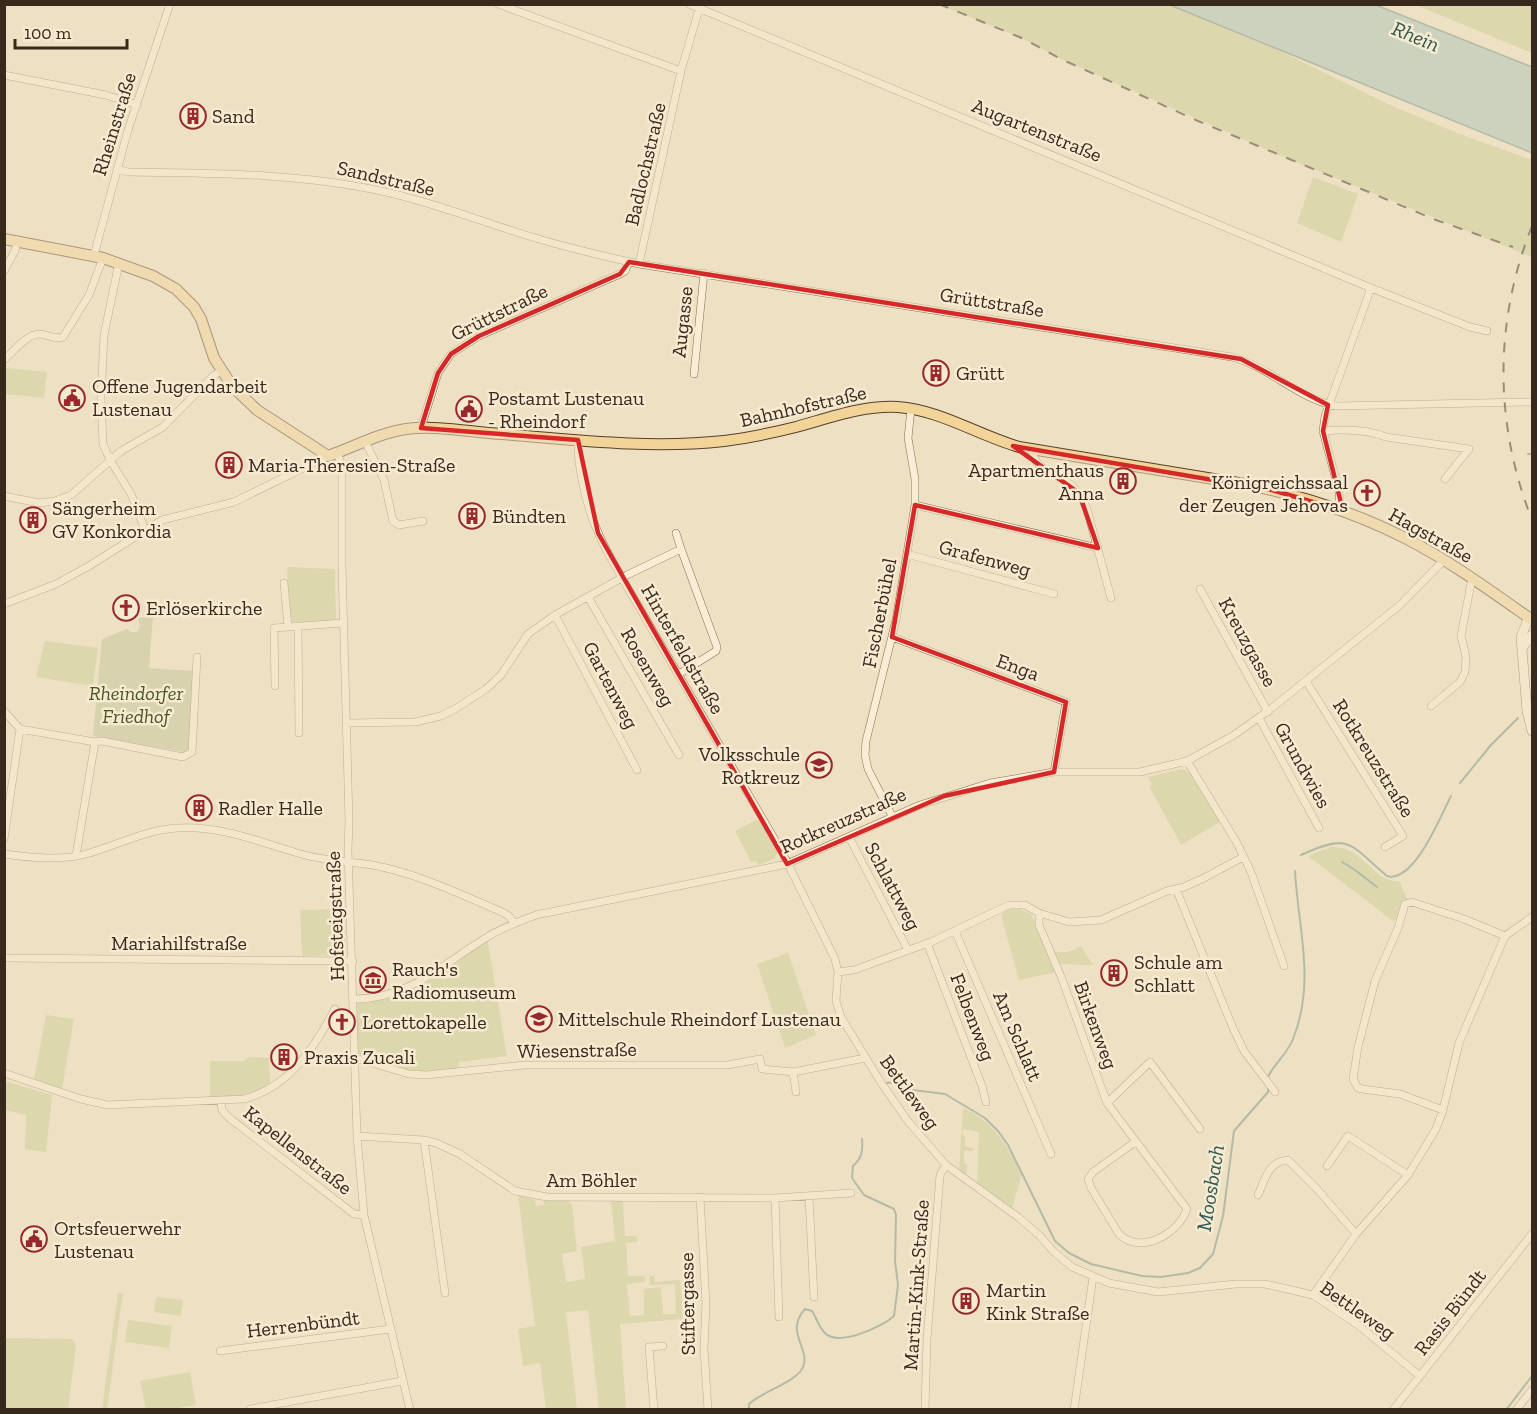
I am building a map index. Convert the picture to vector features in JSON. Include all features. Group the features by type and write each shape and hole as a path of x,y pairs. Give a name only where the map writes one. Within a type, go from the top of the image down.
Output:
{"main road":[{"path":"4,239 99,256 153,276 183,294 201,319 214,358 232,386 257,410 333,454"},
{"name":"Bahnhofstraße","path":"333,454 404,429 421,428 578,441 663,443 724,441 770,434 857,410 886,407 911,408 937,415 987,437 1032,450 1272,490 1340,510"},
{"name":"Hagstraße","path":"1340,510 1400,536 1444,560 1531,618"},
{"path":"1531,618 1521,637 1522,660 1533,731"},
{"path":"1522,647 1533,635"}],"street":[{"name":"Rheinstraße","path":"4,360 33,335 40,334 57,339 63,337 89,295 117,169 170,4"},
{"path":"498,4 681,70"},
{"name":"Augartenstraße","path":"689,4 1371,288 1470,327 1487,331"},
{"name":"Badlochstraße","path":"639,264 681,70 699,9"},
{"path":"4,75 106,95 137,105"},
{"name":"Sandstraße","path":"117,169 128,172 264,175 350,184 451,210 542,240 639,264"},
{"path":"4,270 15,251 17,242"},
{"name":"Grüttstraße","path":"421,428 438,373 451,354 479,336 620,274 625,271 629,262"},
{"path":"119,263 104,335 101,398 103,444 131,494 145,530"},
{"name":"Grüttstraße","path":"639,264 1217,354 1241,359 1258,366 1315,400 1328,405"},
{"name":"Augasse","path":"694,374 704,273"},
{"path":"1340,510 1339,491 1323,431 1326,410 1371,288"},
{"path":"4,496 39,503 55,501 71,495 121,451 163,427 213,376 221,371"},
{"path":"1328,405 1344,407 1441,406 1484,402 1533,402"},
{"name":"Fischerbühel","path":"892,816 868,769 865,755 867,733 892,637 915,505 915,479 908,438 911,408"},
{"path":"1323,431 1339,429 1469,449 1445,479"},
{"path":"365,441 384,480 393,521 399,525 423,521"},
{"name":"Hinterfeldstraße","path":"578,441 580,465 590,510 598,533 787,864"},
{"path":"1032,450 1033,459 1037,464 1073,486 1083,498 1112,598"},
{"path":"4,604 56,584 145,530 171,517 234,502 333,454"},
{"name":"Hofsteigstraße","path":"333,454 342,466 343,623 357,1137 364,1215 410,1410"},
{"path":"915,505 1098,548"},
{"path":"676,533 717,647 716,651 679,674"},
{"path":"346,723 415,722 441,716 455,709 486,689 501,675 528,634 555,615 681,549"},
{"name":"Grafenweg","path":"907,554 1054,594"},
{"name":"Rotkreuzstraße","path":"354,999 384,997 408,988 489,936 514,923 561,909 787,864 892,816 967,789 1011,778 1054,772 1140,772 1186,761 1211,749 1268,712 1400,605 1444,560"},
{"name":"Hagstraße","path":"1431,706 1460,681 1465,672 1467,657 1461,636 1472,578"},
{"path":"284,583 288,627"},
{"name":"Kreuzgasse","path":"1200,589 1268,712"},
{"name":"Rosenweg","path":"588,597 679,755"},
{"name":"Gartenweg","path":"555,615 637,770"},
{"path":"275,686 274,628 343,623"},
{"path":"298,626 299,734"},
{"name":"Enga","path":"892,637 1066,702 1054,772"},
{"path":"4,711 20,729 95,742 102,741 183,757 192,752 197,657"},
{"name":"Rotkreuzstraße","path":"1306,681 1403,836 1386,847"},
{"name":"Grundwies","path":"1258,718 1319,828"},
{"path":"4,839 20,729"},
{"path":"76,856 95,742"},
{"path":"1186,761 1244,857 1284,966"},
{"path":"4,854 43,857 76,856 157,831 178,828 213,829 259,840 311,857 374,866 444,887 504,913 514,923"},
{"name":"Schlattweg","path":"849,837 908,950"},
{"path":"837,972 854,970 927,944 1009,905 1025,905 1039,913 1069,922 1101,920 1167,891 1204,878 1244,857"},
{"name":"Bettleweg","path":"787,864 835,959 838,1010 865,1059 907,1120 946,1165 1018,1218 1072,1267 1093,1277 1122,1286 1158,1292 1236,1284 1265,1284 1313,1295 1358,1325 1420,1376"},
{"path":"1176,889 1244,1052 1275,1092"},
{"path":"1443,1110 1400,1094 1362,1089 1355,1084 1353,1078 1358,1047 1375,981 1398,928 1405,904 1412,902 1464,919 1505,936"},
{"name":"Birkenweg","path":"1039,913 1039,926 1062,979 1107,1103 1187,1209 1183,1220 1167,1233 1150,1242 1138,1243 1125,1240 1119,1234 1090,1188 1088,1179 1093,1172 1135,1142"},
{"path":"1313,1295 1356,1234 1408,1175 1436,1129 1443,1110 1459,1043 1505,936 1533,917"},
{"name":"Am Schlatt","path":"955,931 1051,1154"},
{"name":"Felbenweg","path":"927,944 982,1086 986,1102"},
{"name":"Mariahilfstraße","path":"4,958 353,961"},
{"name":"Kapellenstraße","path":"4,1073 81,1099 107,1105 221,1101 258,1096 284,1080 311,1050 335,1009"},
{"name":"Wiesenstraße","path":"355,1058 410,1074 426,1076 525,1065 728,1065 760,1059 762,1069 792,1072 865,1059"},
{"path":"1107,1103 1150,1062 1200,1129"},
{"path":"792,1072 796,1092"},
{"name":"Kapellenstraße","path":"221,1101 222,1110 228,1117 283,1161 354,1214 364,1215"},
{"path":"1327,1166 1348,1136 1408,1175"},
{"name":"Am Böhler","path":"357,1137 424,1140 449,1148 515,1191 532,1196 775,1198 851,1193"},
{"path":"424,1140 446,1293"},
{"path":"1258,1196 1273,1164 1288,1160 1356,1234"},
{"name":"Martin-Kink-Straße","path":"925,1410 927,1339 940,1174 946,1165"},
{"name":"Stiftergasse","path":"700,1197 706,1303 704,1349 708,1410"},
{"path":"809,1197 814,1297"},
{"path":"775,1198 779,1317"},
{"name":"Rasis Bündt","path":"1394,1410 1533,1234"},
{"path":"1074,1410 1093,1277"},
{"name":"Herrenbündt","path":"220,1351 390,1329"},
{"path":"654,1410 650,1347 663,1346"},
{"path":"250,1409 402,1381"},
{"path":"1516,1410 1533,1390"}],"highlighted area":[{"path":"629,262 1241,359 1328,405 1323,431 1341,503 1340,510 1272,490 1013,446 1079,493 1098,548 915,505 892,637 1066,702 1054,772 944,796 787,864 598,533 578,440 421,428 438,373 451,354 479,336 620,274"}],"green space":[{"path":"940,5 1170,5 1256,39 1388,104 1457,133 1532,160 1532,257 1291,160 1061,59 1024,39"},
{"path":"1416,5 1532,5 1532,53"},
{"path":"1313,177 1358,194 1341,242 1297,223"},
{"path":"5,368 47,372 44,398 5,394"},
{"path":"287,567 335,569 336,620 292,623 289,621"},
{"name":"Rheindorfer Friedhof","path":"153,616 149,668 194,671 189,753 93,736 102,639 127,629 137,632 140,626 138,619"},
{"path":"45,641 98,648 93,686 36,677"},
{"path":"1182,769 1190,773 1220,822 1181,845 1149,786 1152,784 1148,777"},
{"path":"758,819 778,852 774,859 758,865 756,861 751,862 735,831"},
{"path":"1331,847 1351,852 1382,876 1399,881 1409,903 1401,904 1396,920 1393,921 1308,856"},
{"path":"1017,908 1031,914 1056,972 1019,980 1001,915 1007,910"},
{"path":"344,909 346,955 302,956 300,910"},
{"path":"487,937 507,1056 459,1062 459,1073 422,1075 355,1058 354,999 391,995"},
{"path":"1081,946 1093,965 1058,964 1052,950 1067,952"},
{"path":"788,953 816,1035 785,1048 757,964"},
{"path":"46,1015 74,1019 62,1089 34,1079"},
{"path":"248,1057 269,1058 270,1083 268,1088 244,1096 210,1099 210,1061 245,1061"},
{"path":"8,1082 52,1095 46,1152 25,1149 26,1115 6,1110 6,1084"},
{"path":"963,1108 974,1113 991,1127 1011,1154 1022,1174 1011,1211 977,1185 979,1132 963,1129 965,1147 973,1148 973,1151 964,1151 964,1163 967,1164 966,1177 959,1172"},
{"path":"518,1195 535,1200 536,1206 544,1205 544,1200 569,1201 572,1205 577,1251 562,1254 566,1282 585,1279 581,1247 615,1241 611,1200 623,1200 625,1236 637,1236 637,1242 626,1243 628,1276 645,1276 645,1282 627,1284 630,1316 644,1315 644,1289 661,1287 663,1314 676,1314 675,1284 650,1285 649,1276 654,1276 655,1282 680,1280 683,1319 620,1324 626,1409 599,1409 588,1310 566,1312 577,1409 546,1409 540,1363 523,1366 518,1329 535,1326"},
{"path":"118,1293 123,1293 107,1409 102,1409"},
{"path":"156,1297 183,1300 181,1316 154,1312"},
{"path":"128,1320 172,1326 169,1348 125,1342"},
{"path":"6,1338 72,1339 76,1345 68,1409 6,1409"},
{"path":"190,1372 196,1405 171,1409 146,1409 140,1381"}],"water":[{"name":"Rhein","path":"1170,5 1376,5 1532,67 1532,153"}],"waterway":[{"name":"Moosbach","path":"1460,783 1491,745 1518,718"},
{"name":"Moosbach","path":"1301,855 1317,848 1340,843 1356,849 1387,876 1397,876 1407,870 1425,846 1451,796"},
{"path":"1342,862 1377,887"},
{"name":"Moosbach","path":"1268,1077 1293,1039 1300,1018 1303,997 1304,955 1295,871"},
{"name":"Moosbach","path":"887,1083 897,1082 913,1090 945,1094 985,1118 1008,1145 1055,1241 1069,1253 1091,1264 1142,1276 1161,1277 1188,1273 1200,1268 1213,1254 1223,1216 1234,1131 1268,1092 1268,1086"},
{"name":"Moosbach","path":"749,1410 749,1404 794,1377 803,1367 805,1360 797,1325 805,1309 812,1311 824,1332 839,1338 870,1330 894,1316 898,1285 895,1261 896,1215 894,1209 864,1195 852,1178 853,1166 861,1154 862,1139"},
{"path":"1506,1410 1532,1376"}],"railway":[{"path":"939,4 1024,39 1061,59 1198,121 1436,220 1513,247"},
{"path":"1532,226 1511,299 1505,336 1504,373 1505,410 1511,447 1532,520"}],"place":[{"name":"Sand","path":"193,116"},
{"name":"Grütt","path":"936,373"},
{"name":"Offene Jugendarbeit Lustenau","path":"72,398"},
{"name":"Postamt Lustenau - Rheindorf","path":"469,409"},
{"name":"Maria-Theresien-Straße","path":"229,465"},
{"name":"Apartmenthaus Anna","path":"1123,481"},
{"name":"Königreichssaal der Zeugen Jehovas","path":"1367,493"},
{"name":"Bündten","path":"472,516"},
{"name":"Sängerheim GV Konkordia","path":"33,520"},
{"name":"Erlöserkirche","path":"126,608"},
{"name":"Volksschule Rotkreuz","path":"819,765"},
{"name":"Radler Halle","path":"199,808"},
{"name":"Schule am Schlatt","path":"1114,973"},
{"name":"Rauch's Radiomuseum","path":"373,980"},
{"name":"Mittelschule Rheindorf Lustenau","path":"539,1019"},
{"name":"Lorettokapelle","path":"342,1022"},
{"name":"Praxis Zucali","path":"284,1057"},
{"name":"Ortsfeuerwehr Lustenau","path":"34,1239"},
{"name":"Martin Kink Straße","path":"966,1301"}]}
